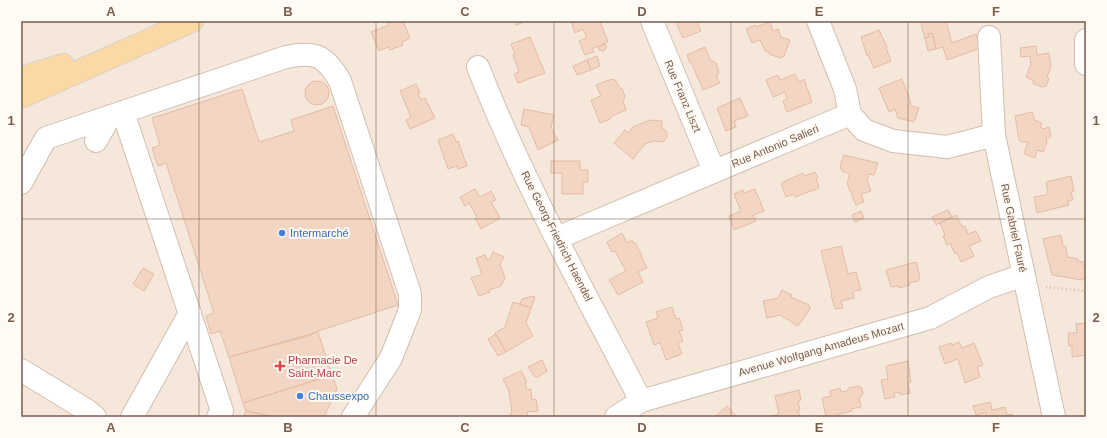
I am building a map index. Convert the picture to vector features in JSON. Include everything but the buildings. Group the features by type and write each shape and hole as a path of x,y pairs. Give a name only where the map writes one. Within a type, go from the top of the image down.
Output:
{"main road":[{"path":"21,96 159,34 192,21"},
{"path":"21,78 159,34"}],"street":[{"name":"Rue Franz Liszt","path":"652,21 714,171"},
{"path":"818,21 845,89 850,114 864,130 893,141 947,147 994,135"},
{"name":"Rue Gabriel Fauré","path":"989,37 994,135 1054,417"},
{"path":"1086,40 1086,64"},
{"path":"21,183 46,138 286,57 297,54 312,55 320,58 332,67 340,81 410,294 411,303 410,310 390,358 353,417"},
{"name":"Rue Georg-Friedrich Haendel","path":"478,67 497,114 557,238 641,401"},
{"path":"96,141 117,114"},
{"path":"117,114 138,168 174,279 190,313 200,358 222,411 218,417"},
{"name":"Rue Antonio Salieri","path":"557,238 850,114"},
{"name":"Avenue Wolfgang Amadeus Mozart","path":"616,417 641,401 930,318 989,287 1024,280"},
{"path":"132,417 190,313"},
{"path":"25,367 64,389 95,417"}],"path":[{"path":"1024,280 1086,291"}],"shaded area":[{"path":"21,21 1086,21 1086,417 21,417"}],"place":[{"name":"Intermarché","path":"282,233"},
{"name":"Pharmacie De Saint-Marc","path":"280,366"},
{"name":"Chaussexpo","path":"300,396"}]}
